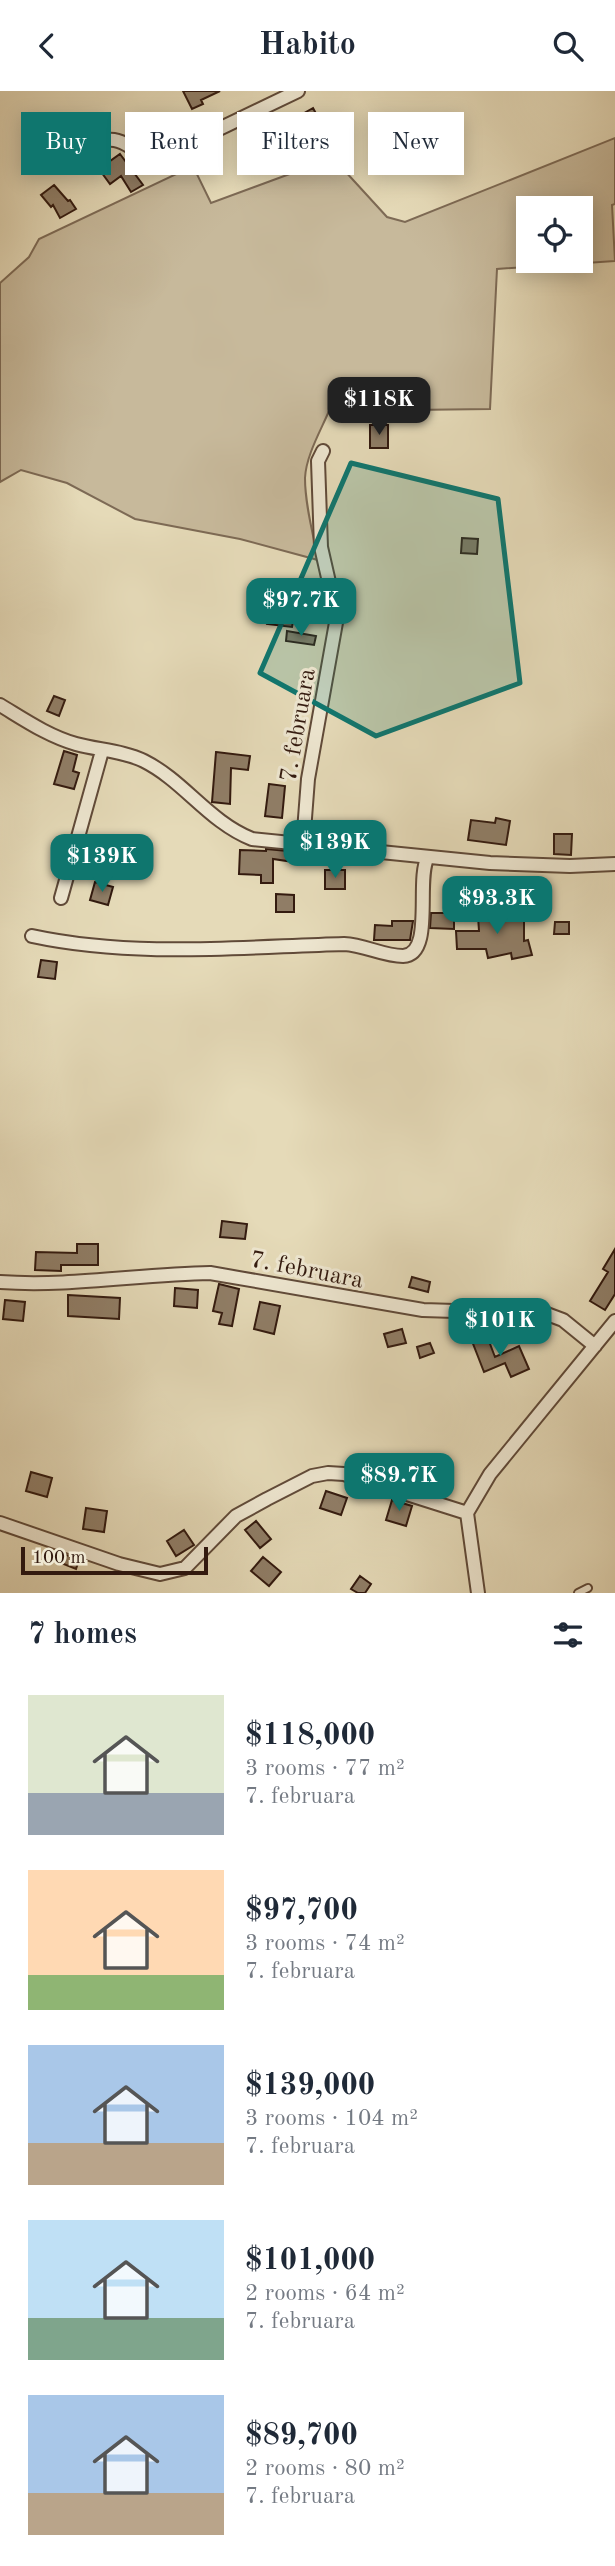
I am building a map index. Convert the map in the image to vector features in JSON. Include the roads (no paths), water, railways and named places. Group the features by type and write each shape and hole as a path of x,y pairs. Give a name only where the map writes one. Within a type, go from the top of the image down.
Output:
{"street":[{"path":"111,140 120,139 146,158 167,154 298,91"},
{"name":"7. februara","path":"303,843 308,779 337,617 321,547 318,461 323,450"},
{"path":"0,705 48,734 102,751 140,759 153,766 226,827 252,838 490,863 570,866 615,864"},
{"path":"61,898 102,751"},
{"path":"32,936 85,946 168,950 344,944 368,947 389,955 408,956 413,954 421,942 422,872 428,857"},
{"name":"7. februara","path":"0,1282 63,1283 211,1273 423,1310 547,1314 563,1320 595,1346"},
{"path":"478,1593 467,1513 490,1475 615,1321"},
{"path":"0,1523 119,1565 160,1574 185,1568 236,1516 312,1476 328,1473 344,1475 467,1513"}],"lane":[{"path":"578,1593 588,1588"}]}
